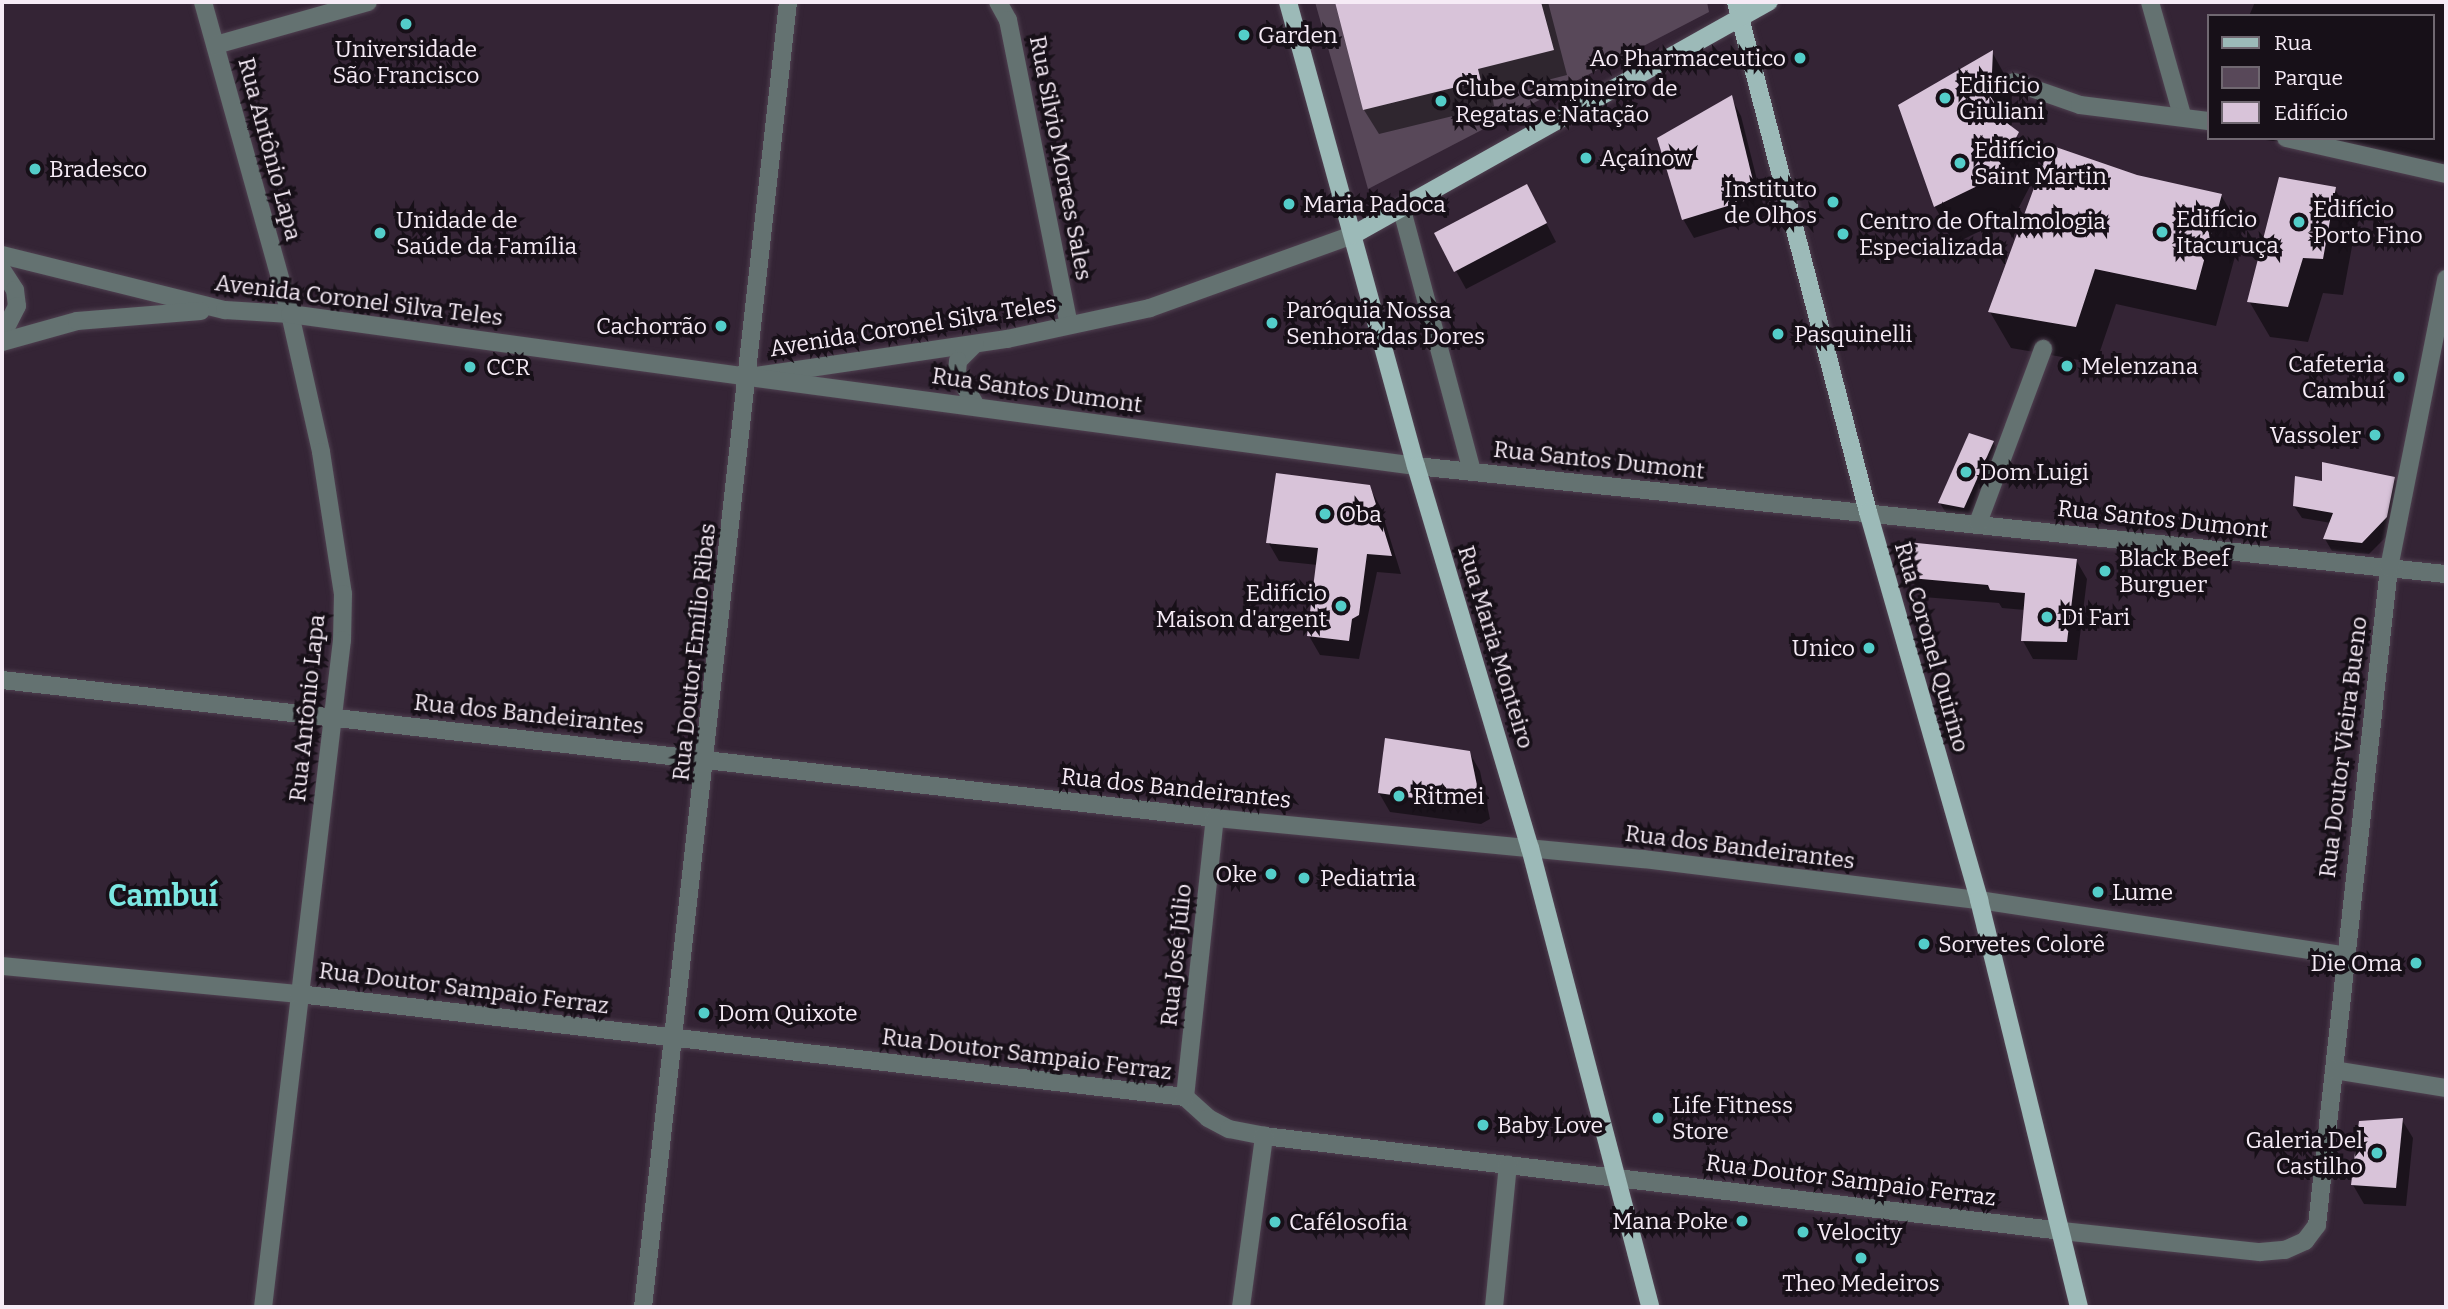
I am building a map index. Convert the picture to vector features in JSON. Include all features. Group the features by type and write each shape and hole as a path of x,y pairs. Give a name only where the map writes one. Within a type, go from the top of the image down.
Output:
{"main road":[{"name":"Rua Maria Monteiro","path":"1288,2 1416,466 1530,848 1650,1307"},
{"name":"Avenida Coronel Silva Teles","path":"1353,235 1402,210 1738,9 1769,2"},
{"name":"Rua Coronel Quirino","path":"1738,9 1868,512 1979,900 2079,1307"}],"street":[{"name":"Rua Antônio Lapa","path":"203,2 290,314 337,539 342,640 262,1307"},
{"path":"216,45 368,2"},
{"name":"Rua Doutor Emílio Ribas","path":"643,1307 708,757 788,2"},
{"name":"Rua Silvio Moraes Sales","path":"998,2 1009,20 1069,326"},
{"path":"2150,2 2182,115"},
{"path":"2014,82 2080,105 2182,115 2206,121"},
{"path":"2295,140 2446,174"},
{"path":"1402,210 1472,472"},
{"name":"Avenida Coronel Silva Teles","path":"2,255 225,310 290,314 749,377 975,344 1150,308 1353,235"},
{"path":"2,270 15,290 17,306 2,335"},
{"name":"Rua Doutor Vieira Bueno","path":"2318,1225 2344,954 2389,568 2446,279"},
{"path":"2,342 77,321 225,310"},
{"path":"975,344 958,361 957,373 965,394 977,407"},
{"path":"1978,523 2043,349"},
{"name":"Rua Santos Dumont","path":"749,377 1416,466 2446,574"},
{"name":"Rua dos Bandeirantes","path":"2,680 331,719 708,757 1215,818 1530,848 1979,900 2344,954"},
{"name":"Rua José Júlio","path":"1185,1097 1215,818"},
{"name":"Rua Doutor Sampaio Ferraz","path":"2,966 299,994 1185,1097 1208,1118 1229,1129 1264,1136 1614,1175 2062,1231 2260,1252 2285,1250 2305,1241 2318,1225"},
{"path":"2334,1070 2446,1088"},
{"path":"1241,1307 1264,1136"},
{"path":"1494,1307 1508,1165"}],"green space":[{"name":"Clube Campineiro de Regatas e Natação","path":"1315,2 1707,2 1709,12 1368,189"}],"building":[{"path":"1335,2 1541,2 1554,50 1478,69 1481,81 1363,110"},
{"path":"1993,50 1991,96 2003,120 2019,132 1996,177 1934,207 1898,105"},
{"path":"1732,95 1757,197 1682,220 1657,138"},
{"path":"2050,145 2137,175 2222,194 2196,290 2095,269 2076,327 1988,312"},
{"name":"Edifício Porto Fino","path":"2279,177 2336,187 2323,259 2303,258 2288,307 2247,302"},
{"path":"1527,184 1547,223 1454,272 1434,233"},
{"name":"Dom Luigi","path":"1969,433 1994,441 1964,508 1938,503"},
{"path":"2322,462 2395,477 2387,517 2362,543 2323,539 2333,513 2293,506 2295,476 2322,481"},
{"name":"Oba","path":"1276,473 1370,485 1392,556 1367,554 1359,615 1352,619 1349,641 1307,636 1318,548 1266,543"},
{"path":"1907,542 2077,559 2067,642 2021,641 2025,593 1990,590 1988,585 1910,578"},
{"path":"1385,738 1470,751 1480,800 1470,806 1378,793"},
{"name":"Galeria Del Castilho","path":"2403,1118 2396,1188 2351,1185 2359,1121"}],"place":[{"name":"Universidade São Francisco","path":"406,24"},
{"name":"Garden","path":"1244,35"},
{"name":"Ao Pharmaceutico","path":"1800,58"},
{"name":"Edificio Giuliani","path":"1945,98"},
{"name":"Clube Campineiro de Regatas e Natação","path":"1441,101"},
{"name":"Açaínow","path":"1586,158"},
{"name":"Edifício Saint Martin","path":"1960,163"},
{"name":"Bradesco","path":"35,169"},
{"name":"Instituto de Olhos","path":"1833,202"},
{"name":"Maria Padoca","path":"1289,204"},
{"name":"Edifício Porto Fino","path":"2299,222"},
{"name":"Edifício Itacuruça","path":"2162,232"},
{"name":"Unidade de Saúde da Família","path":"380,233"},
{"name":"Centro de Oftalmologia Especializada","path":"1843,234"},
{"name":"Paróquia Nossa Senhora das Dores","path":"1272,323"},
{"name":"Cachorrão","path":"721,326"},
{"name":"Pasquinelli","path":"1778,334"},
{"name":"Melenzana","path":"2067,366"},
{"name":"CCR","path":"470,367"},
{"name":"Cafeteria Cambuí","path":"2399,377"},
{"name":"Vassoler","path":"2375,435"},
{"name":"Dom Luigi","path":"1966,472"},
{"name":"Oba","path":"1325,514"},
{"name":"Black Beef Burguer","path":"2105,571"},
{"name":"Edifício Maison d'argent","path":"1341,606"},
{"name":"Di Fari","path":"2047,617"},
{"name":"Unico","path":"1869,648"},
{"name":"Ritmei","path":"1399,796"},
{"name":"Oke","path":"1271,874"},
{"name":"Pediatria","path":"1304,878"},
{"name":"Lume","path":"2098,892"},
{"name":"Sorvetes Colorê","path":"1924,944"},
{"name":"Die Oma","path":"2416,963"},
{"name":"Dom Quixote","path":"704,1013"},
{"name":"Life Fitness Store","path":"1658,1118"},
{"name":"Baby Love","path":"1483,1125"},
{"name":"Galeria Del Castilho","path":"2377,1153"},
{"name":"Mana Poke","path":"1742,1221"},
{"name":"Cafélosofia","path":"1275,1222"},
{"name":"Velocity","path":"1803,1232"},
{"name":"Theo Medeiros","path":"1861,1258"}],"district":[{"name":"Cambuí","path":"163,896"}]}
